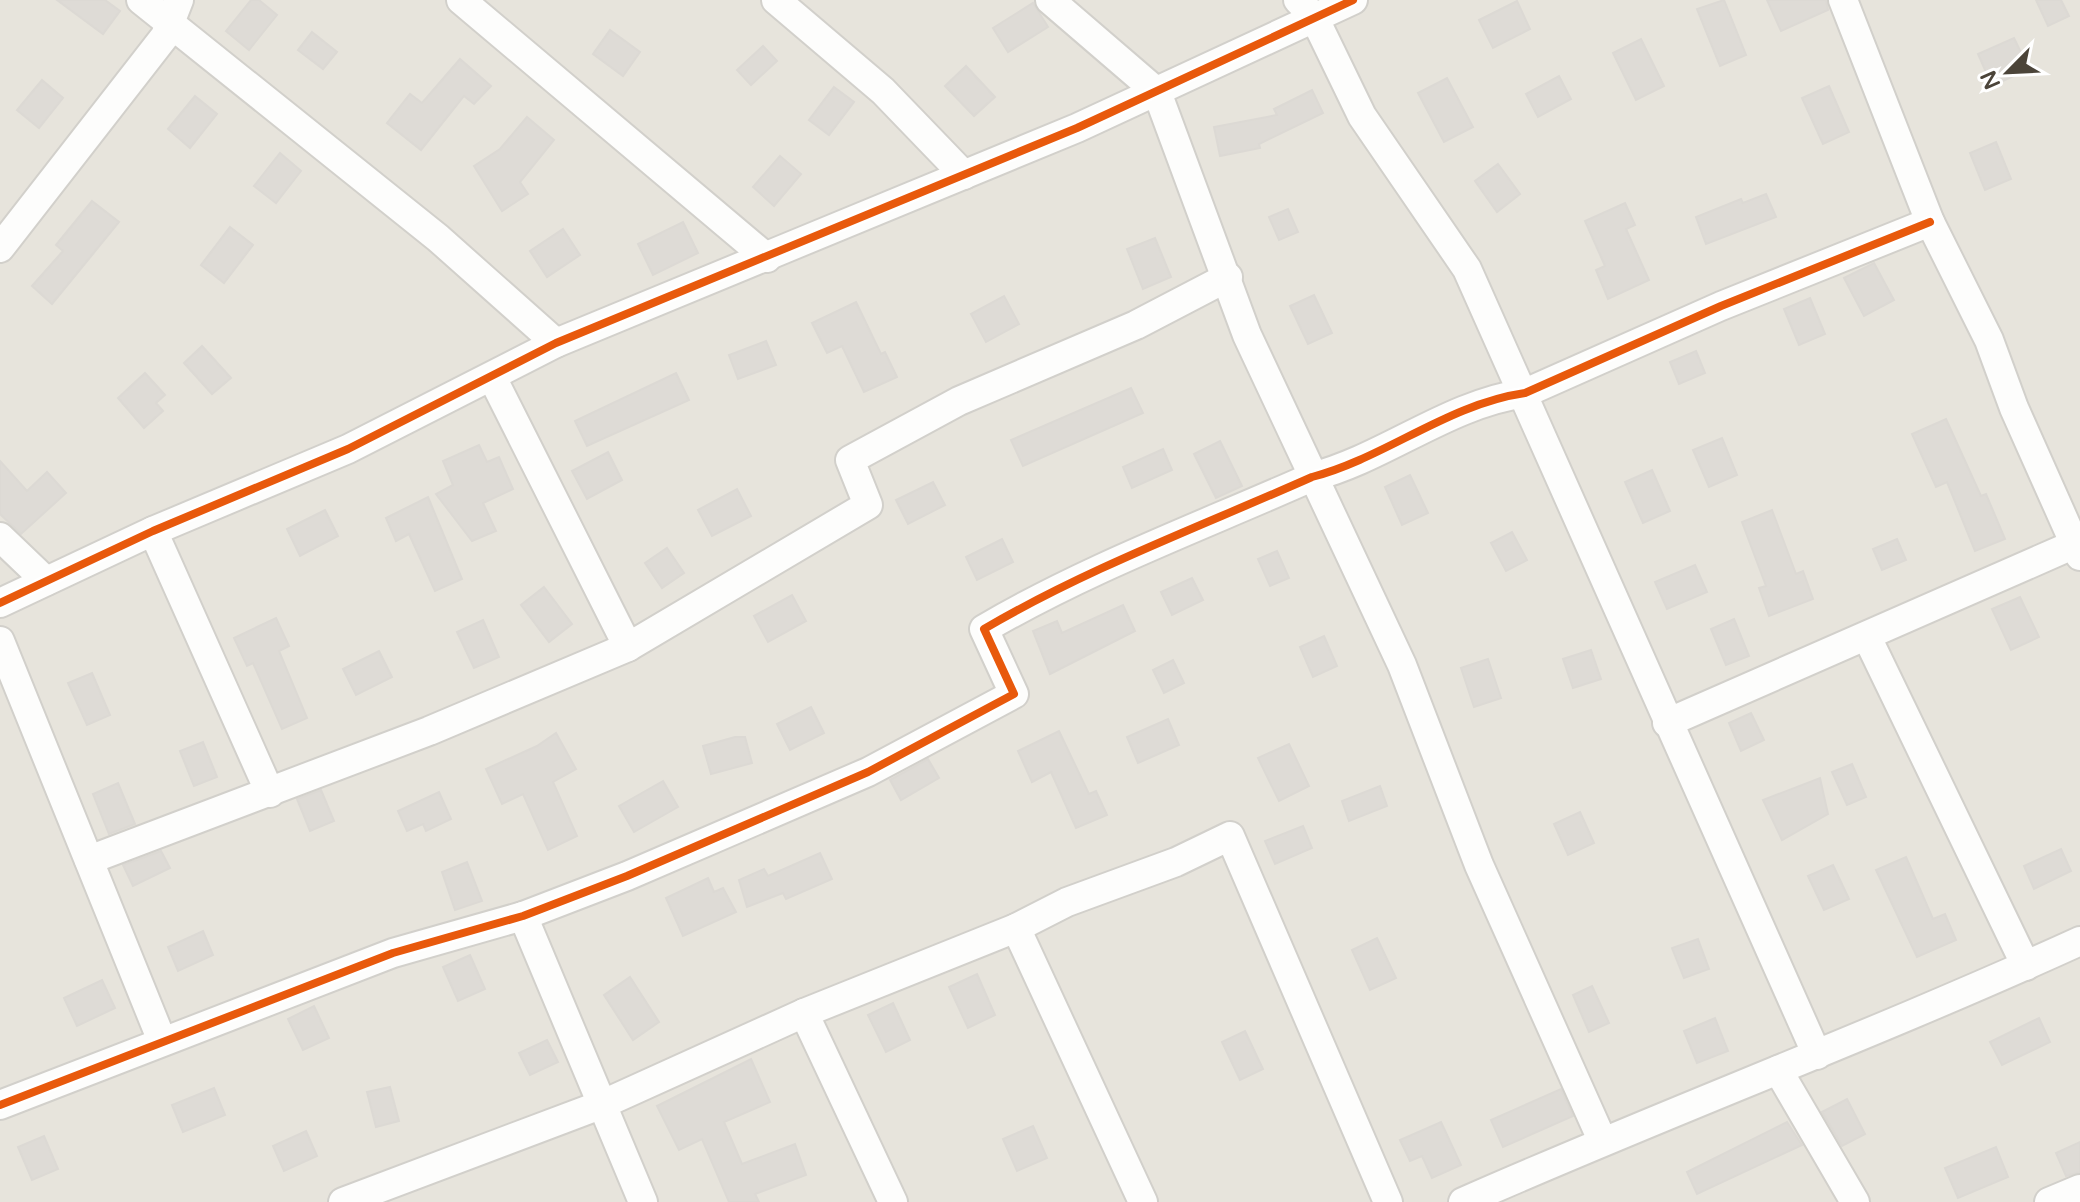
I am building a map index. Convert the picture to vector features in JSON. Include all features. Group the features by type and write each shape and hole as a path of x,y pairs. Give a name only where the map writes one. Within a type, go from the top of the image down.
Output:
{"street":[{"path":"141,0 174,11 556,343"},
{"path":"461,0 767,258"},
{"path":"776,0 883,91 964,175"},
{"path":"1050,0 1157,92 1247,335 1402,665 1479,865 1602,1140"},
{"path":"0,603 153,531 348,449 556,343 767,258 1157,92 1306,9 1353,0"},
{"path":"1667,723 2077,550 2014,408 1989,340 1930,222 1843,0"},
{"path":"1306,9 1362,116 1467,269 1525,393 1667,723 1817,1055"},
{"path":"0,248 165,36 174,11"},
{"path":"0,1105 393,953 523,916 627,876 868,772 1014,694 984,629 1101,567 1312,477 1334,471 1444,419 1503,396 1525,393 1721,306 1930,222"},
{"path":"89,860 270,793 628,647 868,505 850,460 959,401 1136,325 1228,277"},
{"path":"492,377 628,647"},
{"path":"153,531 270,793"},
{"path":"0,537 46,581"},
{"path":"1867,637 2026,966"},
{"path":"0,641 162,1041"},
{"path":"343,1202 603,1104 804,1013 1016,928 1067,902 1176,862 1230,836 1388,1202"},
{"path":"523,916 643,1202"},
{"path":"1016,928 1143,1202"},
{"path":"1463,1202 1602,1140 1817,1055 2080,941"},
{"path":"804,1013 893,1202"},
{"path":"1778,1070 1855,1202"},
{"path":"2049,1202 2080,1189"}],"shaded area":[{"path":"0,0 2080,0 2080,1202 0,1202"}],"building":[{"path":"57,0 105,0 120,11 103,34"},
{"path":"251,0 259,0 277,15 249,50 226,31"},
{"path":"1724,0 1746,55 1720,66 1697,9"},
{"path":"1767,0 1826,0 1828,10 1781,31"},
{"path":"2036,0 2061,0 2069,16 2048,26"},
{"path":"1517,1 1530,29 1493,48 1479,20"},
{"path":"1033,3 1048,27 1008,52 993,28"},
{"path":"610,30 640,52 623,76 593,54"},
{"path":"312,32 337,52 323,69 298,50"},
{"path":"2014,38 2029,69 1992,86 1978,54"},
{"path":"1641,39 1664,86 1636,100 1613,53"},
{"path":"763,46 777,61 751,85 737,70"},
{"path":"460,59 491,86 474,104 464,96 421,150 387,123 410,94 422,103"},
{"path":"966,66 995,97 974,116 945,86"},
{"path":"1559,76 1571,99 1538,117 1526,94"},
{"path":"1447,78 1473,127 1444,142 1418,93"},
{"path":"42,80 63,98 39,128 17,110"},
{"path":"1829,86 1849,132 1823,144 1802,98"},
{"path":"834,87 854,102 829,135 809,120"},
{"path":"1312,90 1323,113 1259,144 1260,148 1220,156 1214,127 1277,115 1274,109"},
{"path":"195,96 217,114 190,148 168,129"},
{"path":"527,117 554,140 520,182 528,194 502,211 474,166 500,149"},
{"path":"1996,142 2011,179 1985,190 1970,153"},
{"path":"280,153 301,171 276,203 254,186"},
{"path":"780,156 801,174 774,206 753,187"},
{"path":"1498,164 1520,194 1497,212 1475,181"},
{"path":"1766,194 1776,217 1706,244 1696,217 1741,199 1743,203"},
{"path":"92,201 119,222 52,304 32,286 63,251 56,245"},
{"path":"1625,203 1635,225 1626,229 1649,280 1608,299 1596,270 1605,266 1585,221"},
{"path":"1288,209 1298,232 1279,240 1269,217"},
{"path":"683,222 698,253 653,275 638,244"},
{"path":"230,227 253,245 224,283 201,265"},
{"path":"563,229 580,255 547,277 530,251"},
{"path":"1155,238 1171,277 1143,289 1127,249"},
{"path":"1874,263 1894,300 1864,316 1844,278"},
{"path":"1314,295 1332,333 1308,344 1290,306"},
{"path":"1004,296 1019,324 986,342 971,314"},
{"path":"1810,298 1825,334 1799,345 1784,309"},
{"path":"856,302 881,354 885,352 897,377 864,392 842,346 827,353 812,323"},
{"path":"766,341 776,365 738,379 729,355"},
{"path":"202,346 231,378 212,394 184,363"},
{"path":"1696,351 1705,373 1679,384 1670,362"},
{"path":"145,373 165,395 156,403 163,411 144,428 118,398"},
{"path":"676,373 689,400 587,446 575,421"},
{"path":"1131,388 1143,413 1023,466 1011,440"},
{"path":"1946,419 1981,496 1986,494 2005,539 1975,551 1947,482 1936,487 1912,434"},
{"path":"1722,438 1737,475 1709,487 1693,450"},
{"path":"1220,441 1242,486 1216,498 1194,454"},
{"path":"479,445 487,462 499,457 513,489 483,503 496,531 472,541 436,494 453,485 443,461"},
{"path":"1163,449 1172,470 1132,488 1123,467"},
{"path":"608,452 622,480 587,499 572,471"},
{"path":"0,461 27,491 47,472 66,493 21,534 0,514"},
{"path":"1652,470 1670,511 1643,523 1625,482"},
{"path":"1410,475 1428,513 1402,525 1385,487"},
{"path":"933,482 945,505 908,524 896,500"},
{"path":"737,489 751,516 712,536 698,510"},
{"path":"428,497 462,579 435,591 409,534 396,541 386,518"},
{"path":"325,510 338,536 300,556 287,529"},
{"path":"1772,510 1796,574 1803,571 1813,599 1769,616 1759,588 1766,586 1742,522"},
{"path":"1512,532 1527,560 1506,571 1491,543"},
{"path":"1002,539 1013,562 977,580 966,557"},
{"path":"1897,539 1906,560 1882,570 1873,549"},
{"path":"667,548 684,573 662,588 645,563"},
{"path":"1277,551 1289,578 1270,586 1258,559"},
{"path":"1695,565 1707,592 1667,609 1655,582"},
{"path":"1192,578 1203,600 1172,615 1161,592"},
{"path":"544,587 572,624 549,642 521,605"},
{"path":"792,595 806,621 768,642 754,616"},
{"path":"2020,597 2039,637 2011,650 1992,609"},
{"path":"1123,605 1135,631 1050,674 1033,631 1057,621 1062,633"},
{"path":"276,618 289,646 279,651 307,718 282,729 253,663 247,666 234,638"},
{"path":"1734,619 1749,656 1726,665 1711,629"},
{"path":"483,620 499,657 474,668 457,632"},
{"path":"1324,636 1337,666 1313,677 1300,647"},
{"path":"1591,650 1601,679 1573,688 1563,659"},
{"path":"379,651 392,677 356,695 343,669"},
{"path":"1488,659 1501,698 1474,707 1461,668"},
{"path":"1173,660 1184,683 1164,693 1153,670"},
{"path":"92,673 110,715 87,725 68,683"},
{"path":"811,707 824,733 790,750 777,724"},
{"path":"1751,713 1764,740 1741,751 1729,723"},
{"path":"1168,719 1179,745 1138,763 1127,737"},
{"path":"1059,731 1089,794 1096,791 1107,815 1076,828 1051,772 1032,782 1018,751"},
{"path":"556,733 576,769 553,782 577,836 548,850 523,794 502,804 486,769 537,746"},
{"path":"745,737 752,763 711,774 703,746"},
{"path":"203,742 217,777 194,786 180,751"},
{"path":"1289,744 1309,786 1279,801 1258,758"},
{"path":"928,759 939,778 901,800 890,780"},
{"path":"1852,764 1866,797 1847,805 1832,772"},
{"path":"1820,778 1828,814 1782,840 1763,800"},
{"path":"663,781 678,807 634,832 619,806"},
{"path":"118,783 135,824 109,834 93,794"},
{"path":"1380,786 1387,806 1349,821 1342,801"},
{"path":"321,790 334,821 310,831 297,799"},
{"path":"439,792 451,819 426,831 423,824 407,831 398,811"},
{"path":"1580,812 1594,843 1568,855 1554,824"},
{"path":"1303,826 1312,848 1275,864 1265,841"},
{"path":"2061,849 2071,871 2034,889 2024,866"},
{"path":"161,851 170,868 133,886 123,865"},
{"path":"820,853 832,879 786,899 783,893 747,907 739,880 764,869 768,876"},
{"path":"1906,857 1933,919 1945,914 1956,940 1917,957 1876,870"},
{"path":"467,862 482,901 455,910 442,872"},
{"path":"1833,865 1849,899 1824,910 1808,876"},
{"path":"708,878 714,892 723,888 736,912 683,936 666,898"},
{"path":"203,931 213,955 178,971 168,947"},
{"path":"1377,938 1396,978 1370,990 1352,950"},
{"path":"1698,939 1709,969 1684,978 1672,948"},
{"path":"470,955 485,989 458,1001 443,967"},
{"path":"977,974 995,1015 968,1028 949,987"},
{"path":"630,977 659,1022 633,1040 604,995"},
{"path":"102,980 115,1008 77,1026 64,998"},
{"path":"1592,986 1609,1023 1589,1032 1573,995"},
{"path":"893,1003 910,1040 886,1052 868,1015"},
{"path":"314,1006 329,1038 303,1050 288,1019"},
{"path":"1715,1018 1728,1051 1697,1063 1684,1031"},
{"path":"2039,1018 2050,1042 2002,1065 1990,1042"},
{"path":"1245,1031 1263,1069 1240,1080 1222,1042"},
{"path":"547,1040 558,1062 530,1075 519,1053"},
{"path":"751,1059 770,1102 724,1122 742,1164 795,1144 806,1175 755,1194 759,1202 729,1202 702,1139 679,1150 657,1106"},
{"path":"390,1087 399,1121 376,1127 367,1092"},
{"path":"214,1088 225,1115 183,1132 172,1105"},
{"path":"1561,1089 1573,1116 1503,1147 1491,1120"},
{"path":"1847,1099 1865,1134 1842,1146 1822,1112"},
{"path":"1441,1122 1461,1165 1432,1178 1422,1156 1410,1161 1400,1140"},
{"path":"1787,1122 1802,1145 1697,1194 1687,1172"},
{"path":"1033,1126 1047,1158 1017,1171 1003,1139"},
{"path":"306,1131 317,1156 284,1171 273,1146"},
{"path":"44,1136 58,1169 32,1180 18,1147"},
{"path":"2080,1142 2080,1172 2066,1176 2056,1153"},
{"path":"1996,1147 2008,1177 1958,1198 1945,1168"}],"cycle path":[{"path":"0,603 153,531 348,449 556,343 1077,128 1353,0"},
{"path":"0,1105 393,953 523,916 627,876 868,772 1014,694 984,629 1023,607 1146,548 1365,457 1443,419 1497,399 1525,393 1721,306 1930,222"}]}
